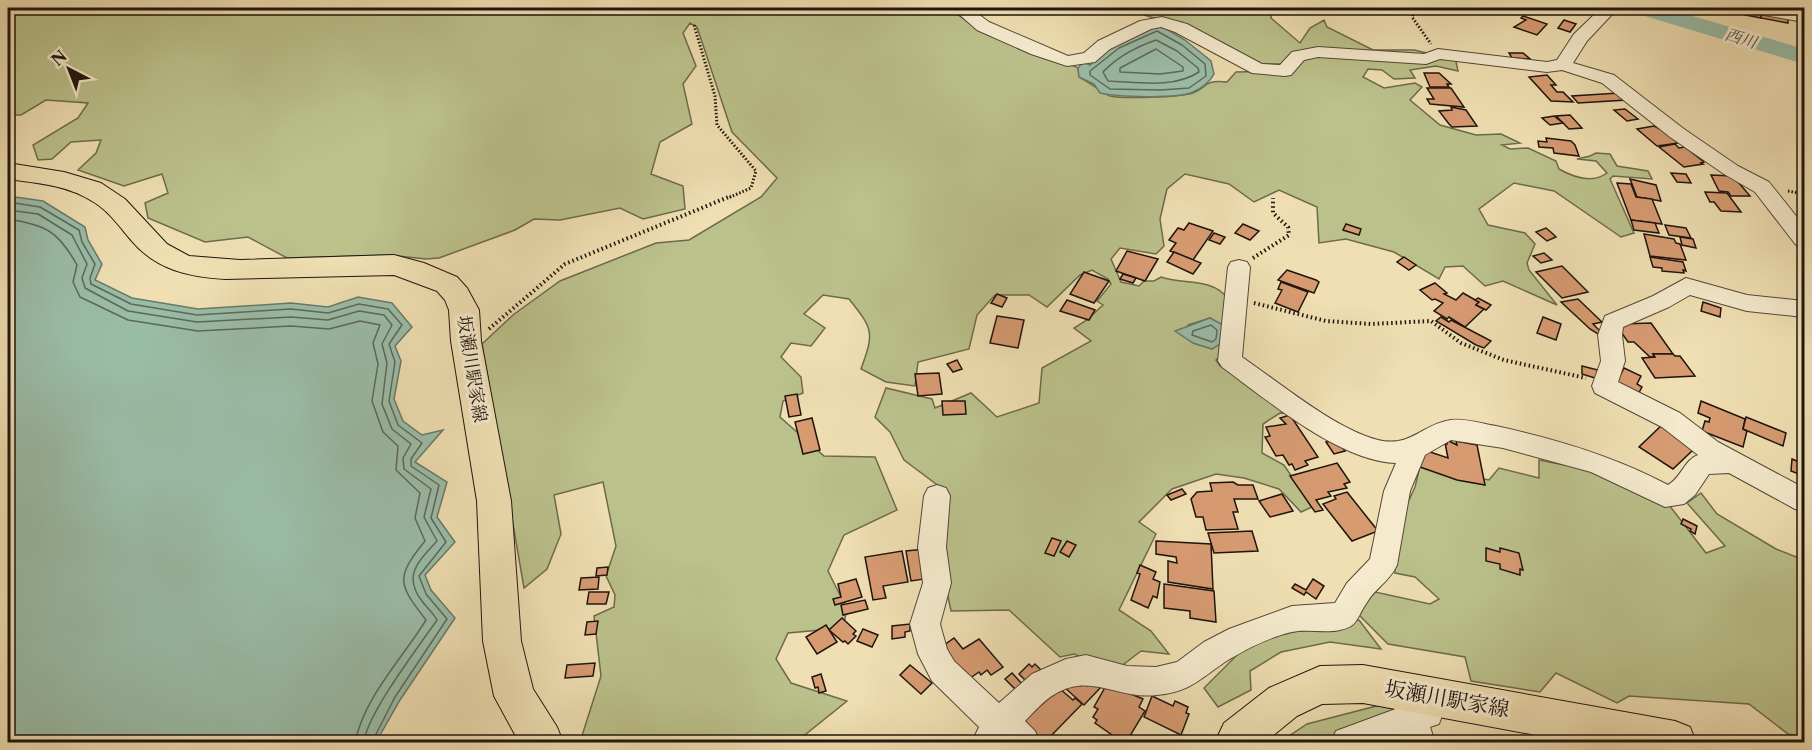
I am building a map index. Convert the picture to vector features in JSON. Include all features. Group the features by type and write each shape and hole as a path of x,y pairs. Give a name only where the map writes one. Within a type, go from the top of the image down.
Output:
{"main road":[{"name":"坂瀬川駅家線","path":"8,171 75,183 104,196 156,251 175,261 194,266 234,269 394,265 438,278 457,295 464,310 466,341 494,501 502,641 514,696 542,742"},
{"name":"坂瀬川駅家線","path":"1236,742 1239,737 1282,702 1320,685 1363,684 1418,718 1675,742"}],"street":[{"path":"960,8 983,26 1067,61 1089,57 1104,45 1146,25 1162,22 1181,28 1258,69 1285,70 1298,56 1318,52 1426,59 1438,54 1547,67 1563,65 1608,79 1677,133 1731,171 1762,187 1804,240"},
{"path":"1563,65 1581,38 1610,8"},
{"path":"1752,8 1804,17"},
{"path":"1239,267 1230,361 1339,435 1393,453 1409,451 1436,435 1453,430 1484,434 1606,467 1665,495 1675,496 1686,487 1702,464 1732,462"},
{"path":"1804,309 1747,303 1686,285 1678,294 1627,314 1613,322 1610,335 1613,361 1604,386 1671,420 1708,449 1804,501"},
{"path":"995,732 1043,684 1066,673 1086,669 1127,680 1156,681 1184,675 1215,652 1239,639 1292,619 1343,616 1357,592 1383,565 1396,491 1412,455 1409,451"},
{"path":"937,496 932,548 937,583 925,624 933,654 943,671 995,721 995,732"},
{"path":"1347,742 1418,718"},
{"path":"995,732 1024,742"}],"path":[{"path":"1415,8 1412,17 1438,54"},
{"path":"466,341 488,330 565,264 751,188 756,171 717,125 715,96 693,25"},
{"path":"1239,267 1289,235 1288,227 1273,213 1273,198"},
{"path":"1234,321 1241,317 1245,304 1257,303 1326,321 1371,324 1431,321 1461,343 1493,356 1575,374 1604,386"}],"shaded area":[{"path":"8,8 949,8 979,28 1078,68 1079,77 1107,95 1138,97 1189,94 1208,83 1227,82 1236,72 1291,71 1282,64 1257,64 1191,33 1182,22 1172,24 1138,13 1143,9 1115,10 1109,8 1272,8 1271,18 1300,43 1310,28 1324,20 1327,27 1373,50 1414,50 1455,57 1458,71 1436,66 1410,70 1415,78 1394,79 1382,70 1368,69 1363,77 1384,88 1415,83 1422,87 1410,100 1440,125 1476,135 1501,134 1520,143 1502,145 1510,149 1528,148 1556,161 1559,169 1576,177 1589,179 1607,173 1596,161 1577,159 1596,153 1610,154 1617,166 1648,171 1652,179 1613,176 1610,179 1634,233 1621,237 1554,191 1514,183 1479,209 1488,225 1525,233 1535,244 1527,263 1529,270 1557,305 1503,281 1485,286 1463,266 1445,267 1439,279 1394,252 1346,239 1319,243 1317,207 1279,190 1254,202 1229,184 1185,174 1167,189 1160,219 1164,246 1156,254 1120,248 1111,259 1121,282 1139,286 1144,281 1154,281 1161,277 1206,284 1222,292 1228,299 1225,351 1216,360 1220,366 1233,366 1303,414 1280,413 1263,424 1262,453 1284,465 1312,507 1301,512 1279,489 1244,478 1216,474 1172,489 1139,522 1156,534 1119,610 1151,631 1169,654 1141,651 1115,671 1074,654 1060,657 1009,610 951,611 938,549 940,487 904,460 890,432 875,417 886,388 932,399 935,408 971,393 997,417 1039,403 1042,368 1091,341 1074,328 1087,320 1103,305 1097,301 1111,284 1108,279 1092,270 1080,275 1047,307 1029,295 995,295 977,315 969,349 918,362 915,386 886,382 861,369 870,339 867,325 849,299 823,295 804,314 825,328 811,346 791,343 781,357 801,377 803,393 783,401 780,417 824,456 875,457 897,510 844,535 828,571 847,609 843,628 788,633 776,659 791,683 847,701 796,742 580,742 601,676 594,616 614,607 615,595 606,576 616,546 603,482 554,495 561,534 547,569 524,588 482,344 513,315 560,281 656,243 689,240 761,197 777,178 732,132 697,27 690,23 683,33 696,66 683,84 692,124 660,142 651,174 683,186 685,209 643,219 620,208 560,220 534,219 515,230 439,258 388,255 287,258 248,237 205,242 148,218 145,203 168,193 162,174 124,186 78,170 96,153 101,140 71,142 52,159 38,160 33,145 78,118 88,103 46,100 21,115 8,115","holes":["1210,318 1212,349 1193,343 1188,325"]},
{"path":"1539,460 1611,474 1666,501 1706,553 1725,546 1687,503 1701,493 1717,514 1776,549 1804,560 1804,737 1788,734 1749,704 1629,696 1617,703 1556,673 1540,692 1471,681 1465,657 1388,644 1351,607 1366,590 1430,604 1439,599 1415,577 1395,573 1393,551 1400,519 1415,487 1420,466 1489,480 1499,468 1539,478"},
{"path":"1359,620 1381,649 1330,642 1281,652 1250,671 1251,690 1218,707 1204,688 1239,653 1275,635"},
{"path":"1392,702 1399,716 1334,736 1322,742 1280,742 1307,724"}],"water":[{"path":"1158,24 1185,40 1211,61 1214,74 1202,87 1193,92 1175,96 1119,96 1100,93 1094,84 1079,77 1078,68 1083,62 1090,65 1115,43"},
{"path":"8,196 43,201 85,227 88,240 102,264 95,280 132,298 198,309 291,303 328,307 358,297 392,303 412,327 395,346 401,361 394,399 403,421 422,435 443,430 415,462 447,482 437,517 455,542 425,575 431,590 455,618 400,700 376,742 8,742"},
{"path":"1210,318 1223,325 1222,343 1212,349 1193,343 1175,331"}],"building":[{"path":"1740,8 1760,12 1761,18 1741,14"},
{"path":"1761,13 1788,18 1788,23 1761,18"},
{"path":"1523,16 1547,24 1537,35 1514,27 1526,20 1521,18"},
{"path":"1564,20 1576,24 1570,32 1558,28"},
{"path":"1509,53 1523,53 1530,59 1512,58"},
{"path":"1424,73 1439,73 1451,84 1447,84 1449,87 1430,87"},
{"path":"1547,75 1556,85 1551,85 1557,92 1563,92 1573,102 1551,101 1529,77"},
{"path":"1427,88 1451,88 1464,107 1430,104 1427,99 1434,99"},
{"path":"1619,93 1626,100 1578,103 1572,96"},
{"path":"1451,107 1466,110 1477,126 1452,127 1439,111 1452,110"},
{"path":"1625,109 1638,119 1627,121 1614,110"},
{"path":"1570,115 1582,128 1569,129 1556,116"},
{"path":"1554,116 1563,123 1550,125 1542,118"},
{"path":"1654,126 1678,143 1657,146 1637,129"},
{"path":"1546,138 1571,141 1579,156 1554,153 1553,148 1539,147 1538,141 1547,142"},
{"path":"1675,144 1679,148 1685,147 1704,162 1701,163 1703,164 1684,167 1659,147"},
{"path":"1671,173 1686,174 1691,183 1677,182"},
{"path":"1711,175 1733,176 1750,196 1731,196 1728,192 1719,191"},
{"path":"1630,179 1656,185 1661,201 1637,197"},
{"path":"1617,183 1631,184 1636,197 1652,199 1662,224 1631,220"},
{"path":"1705,192 1727,193 1741,212 1721,211 1714,202 1710,202"},
{"path":"1631,220 1655,223 1659,233 1634,230"},
{"path":"1189,223 1213,231 1193,260 1170,251 1176,243 1169,240 1178,228 1184,230"},
{"path":"1243,224 1259,231 1250,240 1235,233"},
{"path":"1346,224 1361,229 1359,235 1343,230"},
{"path":"1665,225 1686,228 1691,238 1669,235"},
{"path":"1546,228 1556,237 1547,241 1536,232"},
{"path":"1214,233 1225,237 1220,244 1209,240"},
{"path":"1644,234 1674,239 1680,244 1686,260 1650,256"},
{"path":"1680,237 1693,239 1696,248 1682,245"},
{"path":"1127,251 1158,259 1145,281 1116,271"},
{"path":"1174,252 1201,263 1193,274 1167,262"},
{"path":"1544,253 1552,260 1541,263 1533,256"},
{"path":"1404,257 1416,265 1409,270 1397,262"},
{"path":"1650,257 1683,262 1686,271 1683,270 1684,273 1662,271 1662,268 1653,267"},
{"path":"1562,266 1588,292 1562,298 1536,272"},
{"path":"1287,270 1319,282 1314,293 1278,280"},
{"path":"1084,272 1109,281 1094,303 1070,294"},
{"path":"1123,274 1136,278 1133,283 1120,279"},
{"path":"1281,282 1308,292 1298,312 1275,303 1282,290 1278,289"},
{"path":"1435,283 1447,293 1444,294 1456,300 1463,293 1479,302 1476,305 1484,309 1465,327 1449,317 1447,319 1434,311 1443,303 1432,300 1420,290"},
{"path":"997,294 1007,298 1002,307 991,303"},
{"path":"1478,298 1491,305 1486,310 1476,305 1479,302 1475,300"},
{"path":"1578,299 1602,322 1593,324 1602,333 1598,334 1590,329 1561,302"},
{"path":"1067,300 1095,310 1089,320 1060,311"},
{"path":"1703,302 1721,308 1720,317 1701,311"},
{"path":"997,316 1024,320 1018,348 990,343"},
{"path":"1441,317 1491,341 1484,348 1476,345 1436,321"},
{"path":"1543,317 1561,324 1556,340 1537,333"},
{"path":"1651,323 1673,354 1653,354 1655,357 1650,357 1634,342 1628,342 1619,329 1622,324"},
{"path":"1653,354 1680,356 1695,376 1655,378 1642,358 1655,357"},
{"path":"957,360 962,369 953,372 947,364"},
{"path":"1582,366 1598,370 1598,379 1582,374"},
{"path":"1624,368 1641,376 1637,384 1642,387 1637,396 1612,383 1616,374 1620,376"},
{"path":"939,373 942,394 918,396 915,374"},
{"path":"797,394 801,415 789,417 785,396"},
{"path":"942,401 965,401 966,414 943,415"},
{"path":"1701,401 1745,419 1743,429 1747,431 1743,447 1702,431 1705,421 1709,422 1710,418 1698,413"},
{"path":"1290,415 1318,457 1305,461 1308,465 1295,470 1283,455 1276,456 1265,437 1270,436 1266,427 1286,424 1280,418"},
{"path":"1746,417 1786,433 1783,446 1743,429"},
{"path":"812,418 820,450 803,454 795,422"},
{"path":"1663,424 1694,449 1673,469 1639,447"},
{"path":"1336,440 1345,451 1334,454 1326,442"},
{"path":"1447,440 1457,445 1456,441 1477,445 1485,485 1457,480 1420,467 1424,450 1448,458 1445,443 1447,444"},
{"path":"1792,459 1804,464 1804,476 1791,471"},
{"path":"1337,463 1350,482 1344,484 1347,488 1328,492 1331,496 1316,500 1323,510 1315,512 1290,476"},
{"path":"1233,482 1238,485 1253,485 1258,499 1234,499 1238,512 1233,512 1238,529 1206,530 1203,517 1196,517 1191,499 1197,492 1212,491 1210,483"},
{"path":"1182,489 1186,494 1171,500 1167,495"},
{"path":"1347,492 1378,531 1352,541 1323,504 1336,499 1334,496"},
{"path":"1282,494 1293,511 1270,517 1259,501"},
{"path":"1683,519 1697,526 1695,534 1681,524"},
{"path":"1252,531 1258,551 1214,553 1208,533"},
{"path":"1052,538 1061,541 1054,556 1045,553"},
{"path":"1067,541 1076,545 1069,557 1060,552"},
{"path":"1156,541 1211,544 1213,589 1168,582 1168,561 1177,563 1176,557 1156,554"},
{"path":"1486,548 1500,552 1500,548 1519,553 1523,570 1520,569 1520,575 1500,569 1500,564 1486,561"},
{"path":"925,549 931,578 911,581 906,551"},
{"path":"902,551 908,582 883,586 886,598 873,600 865,557"},
{"path":"1140,565 1156,572 1153,579 1160,582 1157,598 1153,596 1148,608 1131,600 1140,574 1137,573"},
{"path":"608,567 607,575 596,576 597,568"},
{"path":"599,577 598,589 579,590 581,578"},
{"path":"856,579 862,597 835,605 833,599 841,597 838,584"},
{"path":"1313,579 1324,586 1316,599 1306,592 1304,595 1292,588 1295,584 1306,590"},
{"path":"1164,584 1214,591 1216,622 1190,618 1190,611 1164,608"},
{"path":"589,592 609,592 606,604 587,604"},
{"path":"865,600 868,609 843,615 841,605"},
{"path":"842,618 856,631 853,634 856,636 848,644 829,630"},
{"path":"598,621 596,634 585,635 587,622"},
{"path":"910,624 910,631 905,632 905,637 892,639 892,626"},
{"path":"826,625 837,642 817,654 806,637"},
{"path":"863,629 878,635 872,647 857,641"},
{"path":"954,638 963,649 979,639 1003,667 991,675 987,670 981,675 979,672 966,681 943,646"},
{"path":"595,663 593,676 565,678 567,665"},
{"path":"1029,664 1032,667 1035,664 1044,673 1030,685 1019,674"},
{"path":"910,665 932,683 921,694 900,675"},
{"path":"1012,673 1025,687 1019,693 1005,679"},
{"path":"821,674 826,691 819,693 812,677"},
{"path":"1075,676 1087,686 1094,679 1102,686 1084,705 1064,687"},
{"path":"1053,683 1073,700 1075,698 1082,704 1045,742 1017,720"},
{"path":"1107,684 1143,699 1139,707 1145,711 1131,734 1141,742 1109,742 1112,735 1095,723 1097,720 1093,717 1098,709 1094,707"},
{"path":"1152,696 1173,706 1175,701 1188,707 1186,713 1189,714 1181,735 1144,717"}],"waterway":[{"name":"西川","path":"1643,8 1804,57"}]}
